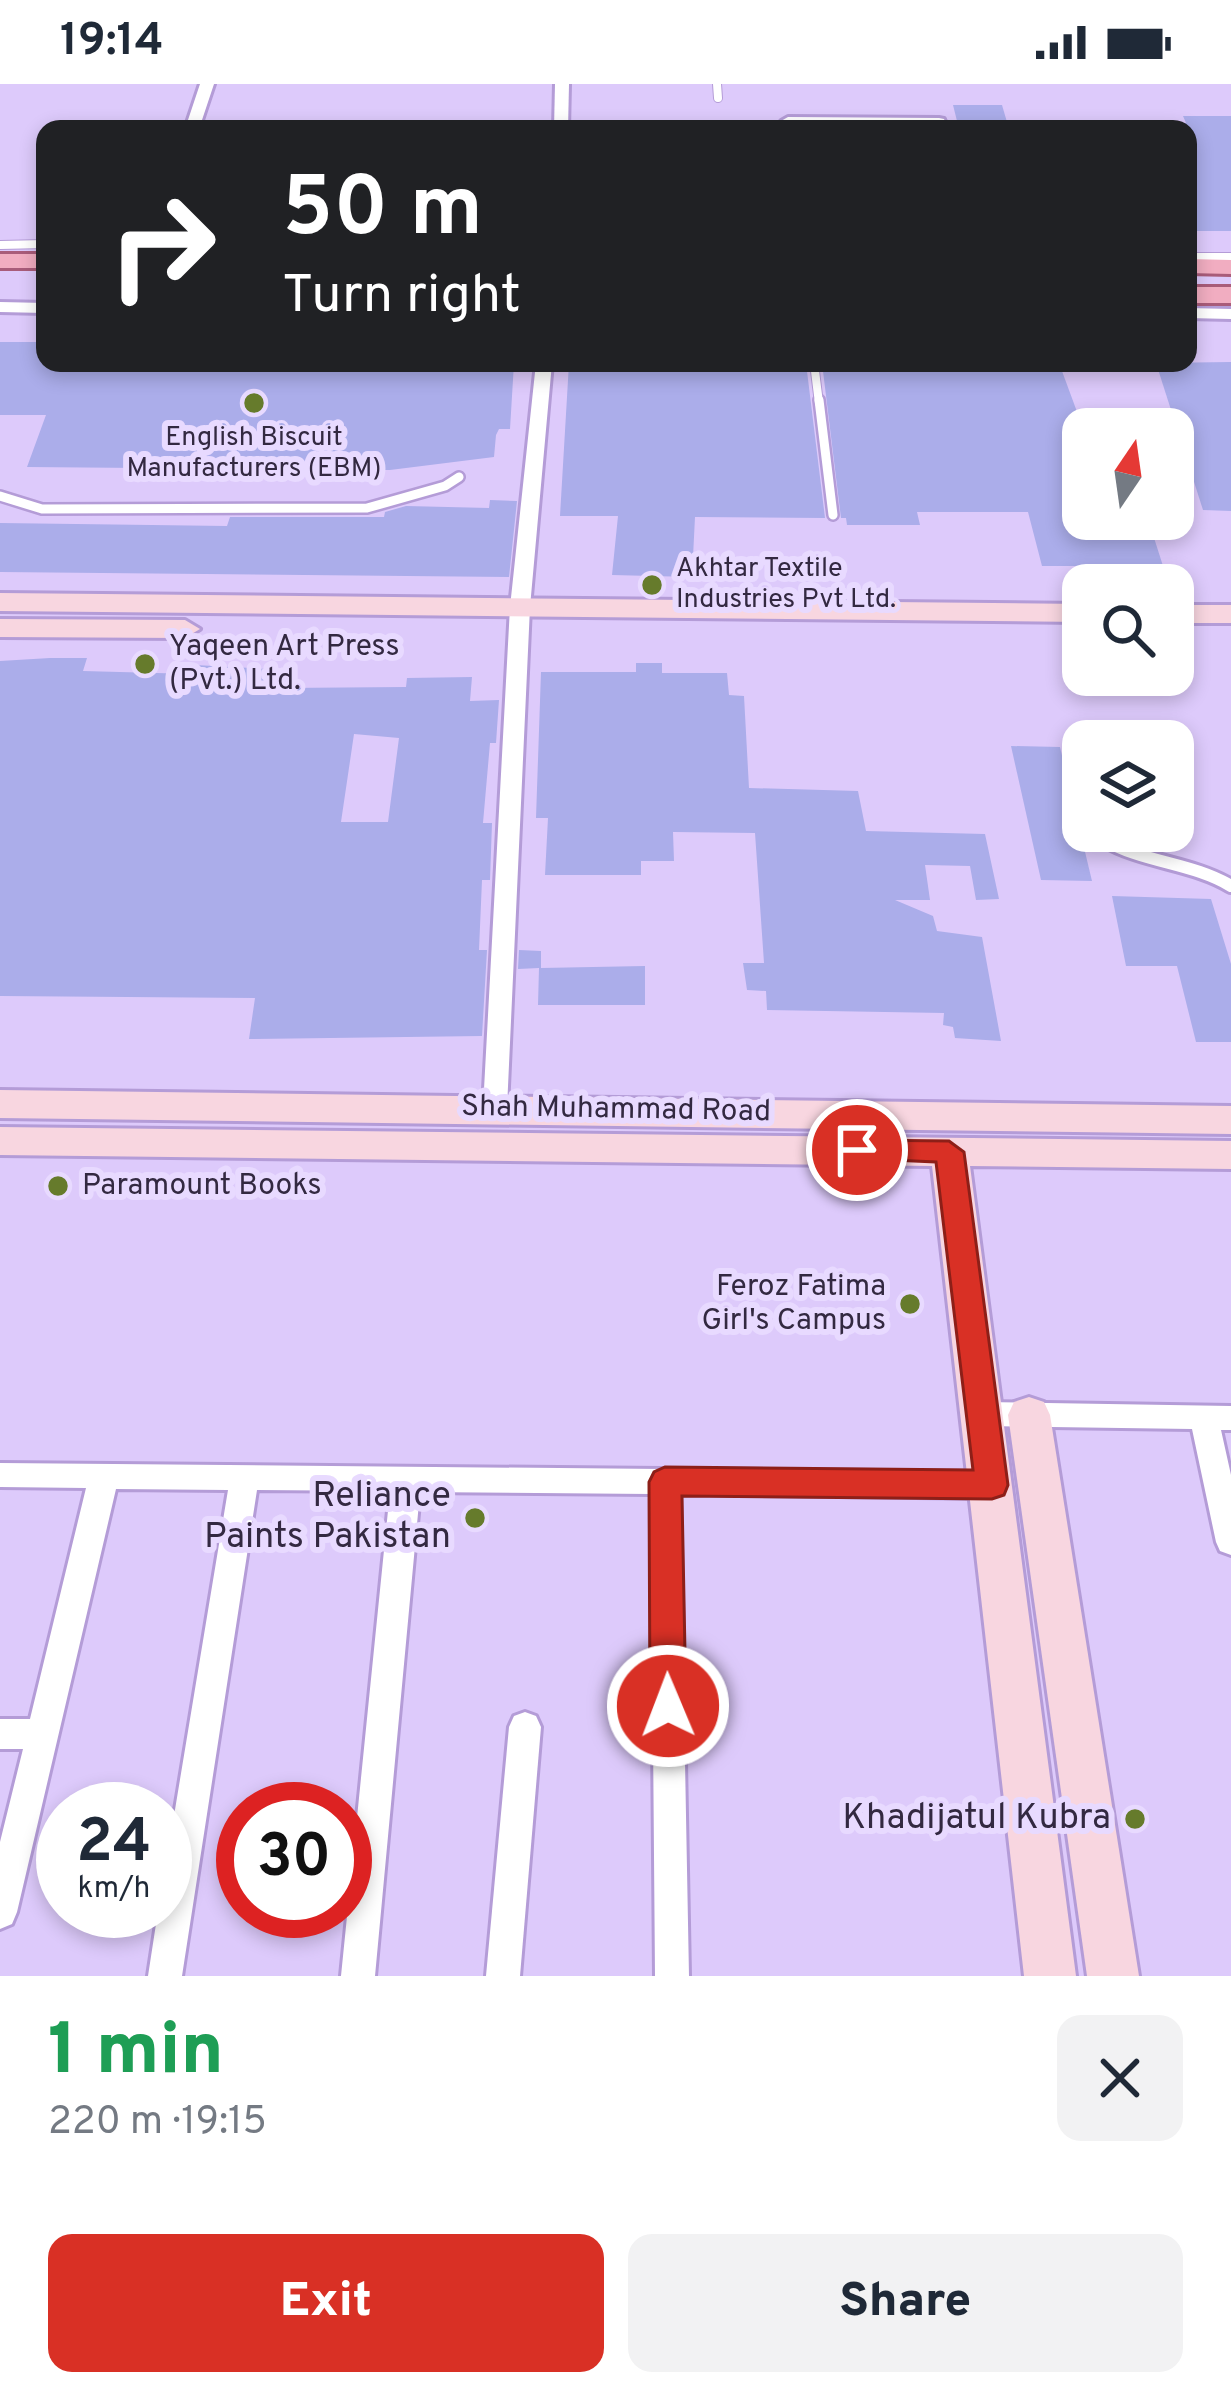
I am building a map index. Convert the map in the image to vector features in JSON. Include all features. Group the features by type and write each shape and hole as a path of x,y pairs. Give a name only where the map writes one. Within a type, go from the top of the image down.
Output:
{"main road":[{"path":"0,261 36,261"},
{"path":"1197,266 1231,267"},
{"path":"0,288 36,288"},
{"path":"1197,295 1231,296"},
{"path":"0,602 127,616"},
{"path":"0,628 127,616 521,619 1062,613"},
{"path":"1194,614 1231,614"},
{"path":"521,619 1062,633"},
{"path":"1194,634 1231,635"},
{"name":"Shah Muhammad Road","path":"0,1104 207,1106 262,1125 960,1140 1067,1136 1231,1120"},
{"path":"191,1143 221,1127 222,1116 207,1106"},
{"name":"Shah Muhammad Road","path":"0,1141 191,1143 262,1125 495,1108 960,1140"},
{"name":"Shah Muhammad Road","path":"1067,1136 1231,1155"},
{"path":"960,1140 1006,1414 1113,1976"},
{"path":"1006,1414 992,1485 1050,1976"}],"street":[{"path":"195,120 206,84"},
{"path":"561,120 562,84"},
{"path":"0,308 36,308"},
{"path":"1197,314 1231,314"},
{"path":"495,1108 521,619 543,372"},
{"path":"1006,1414 1218,1418 1231,1542"},
{"path":"0,1475 992,1485"},
{"path":"0,1912 104,1476"},
{"path":"164,1976 244,1479"},
{"path":"358,1976 406,1482"},
{"path":"665,1482 672,1976"},
{"path":"503,1976 525,1727"},
{"path":"0,1734 44,1734"}],"lane":[{"path":"717,84 718,98"},
{"path":"0,245 36,244"},
{"path":"1197,257 1231,257"},
{"path":"815,372 833,515"},
{"path":"0,496 42,509 367,508 445,486 459,477"},
{"path":"1125,852 1207,874 1231,886"}],"building":[{"path":"953,105 1002,105 1006,120 957,120"},
{"path":"1183,116 1231,116 1231,231 1197,231 1197,120"},
{"name":"English Biscuit Manufacturers (EBM)","path":"0,342 36,342 36,372 513,372 510,429 499,429 494,457 390,470 27,467 46,415 0,415"},
{"path":"1197,362 1231,362 1231,511 1203,510 1194,482 1194,408 1170,408 1159,372 1197,372"},
{"path":"568,372 807,372 825,518 695,517 692,577 612,575 618,516 560,516"},
{"path":"823,372 1062,372 1076,408 1062,408 1062,540 1155,540 1162,564 1042,566 1028,512 917,512 920,525 847,525 846,518 841,518"},
{"path":"490,500 517,501 509,577 0,572 0,523 227,526 230,517 384,517 385,512 406,506 489,508"},
{"path":"87,658 83,671 193,674 195,665 286,670 283,688 406,687 407,678 472,677 470,701 499,700 483,823 492,823 490,880 482,880 479,950 487,950 482,1036 249,1039 255,998 0,996 0,661","holes":["354,734 399,738 388,822 341,822"]},
{"path":"636,663 662,663 662,673 727,673 729,695 744,696 749,788 858,791 866,831 985,834 999,899 976,900 970,866 925,865 930,900 895,900 933,916 937,931 982,937 1001,1041 955,1038 953,1027 943,1025 944,1013 767,1010 766,991 747,990 743,963 764,963 755,833 673,832 674,861 641,861 641,875 545,875 548,818 536,818 541,672 636,672"},
{"path":"1011,746 1060,747 1062,852 1085,852 1092,881 1041,880"},
{"path":"1112,896 1211,899 1231,964 1231,1042 1196,1042 1177,966 1126,966"},
{"path":"519,950 541,951 541,968 645,966 645,1005 538,1005 539,968 518,969"}],"place":[{"name":"English Biscuit Manufacturers (EBM)","path":"254,403"},
{"name":"Akhtar Textile Industries Pvt Ltd.","path":"652,585"},
{"name":"Yaqeen Art Press (Pvt.) Ltd.","path":"145,664"},
{"name":"Paramount Books","path":"58,1186"},
{"name":"Feroz Fatima Girl's Campus","path":"910,1304"},
{"name":"Reliance Paints Pakistan","path":"475,1518"},
{"name":"Khadijatul Kubra","path":"1135,1819"}],"route":[{"path":"668,1706 665,1482 992,1485 949,1152 857,1150"}]}
